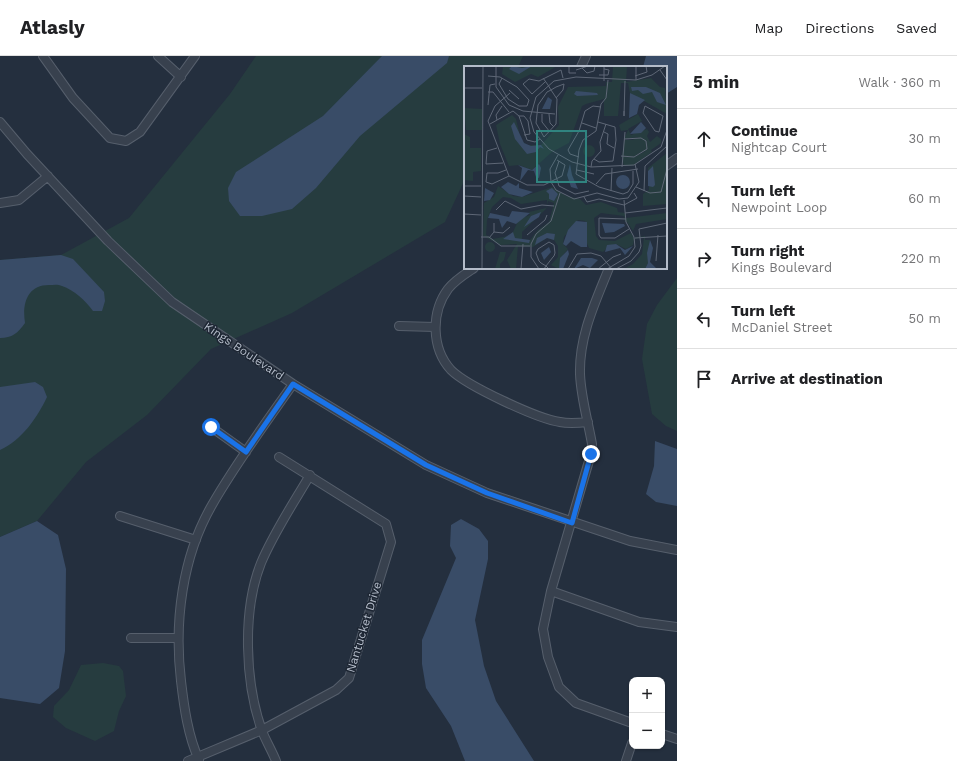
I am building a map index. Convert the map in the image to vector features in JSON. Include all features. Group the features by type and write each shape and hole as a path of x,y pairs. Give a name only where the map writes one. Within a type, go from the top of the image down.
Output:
{"street":[{"path":"43,56 73,98 110,138 126,141 140,132 196,56"},
{"path":"158,56 181,77"},
{"path":"582,66 586,56"},
{"name":"Kings Boulevard","path":"0,122 108,241 172,302 293,384 426,465 487,493 572,523 630,541 677,550"},
{"path":"667,165 677,158"},
{"path":"0,203 19,200 48,176"},
{"path":"473,269 448,288 439,307 435,327 437,343 443,359 451,370 464,381 541,417 561,422 588,422"},
{"path":"609,269 587,321 581,348 580,375 592,444 591,454 551,591 543,629 548,657 559,687 576,703 629,722"},
{"path":"399,326 435,327"},
{"path":"198,759 184,709 179,668 178,638 184,577 196,540 211,505 293,384"},
{"path":"211,427 246,452"},
{"name":"Nantucket Drive","path":"188,761 198,759 262,730 336,690 349,678 391,542 386,524 279,457"},
{"path":"276,761 262,730 249,675 248,634 252,596 260,565 270,542 310,476"},
{"path":"120,516 196,540"},
{"path":"551,591 639,622 677,627"},
{"path":"131,638 178,638"},
{"path":"665,735 677,739"},
{"path":"626,761 630,749"}],"green space":[{"path":"256,56 523,56 518,66 464,66 464,181 445,222 292,313 211,349 147,415 86,462 37,521 0,537 0,260 61,255 129,218 230,94"},
{"path":"677,278 677,431 666,426 652,414 642,359 647,324 657,305"},
{"path":"103,663 119,666 123,671 126,696 119,711 114,731 95,741 66,728 53,717 54,706 69,690 81,665"}],"water":[{"path":"382,56 449,56 447,63 360,136 316,188 292,209 262,216 240,216 229,201 228,188 236,172 323,116"},
{"path":"646,56 677,56 677,87 667,93 667,66 643,66"},
{"path":"61,255 73,259 104,292 105,301 102,311 93,311 79,296 60,285 42,286 31,292 25,303 25,323 22,327 11,336 0,338 0,260"},
{"path":"35,382 43,387 47,397 43,405 28,428 8,446 0,450 0,387"},
{"path":"655,441 677,449 677,506 656,502 646,494 654,466"},
{"path":"461,519 479,529 488,541 488,559 475,620 484,666 496,701 534,761 465,761 451,726 426,688 422,664 422,640 456,558 450,546 451,525"},
{"path":"37,521 58,535 66,569 65,651 59,688 40,704 0,698 0,537"}],"route":[{"path":"211,427 246,452 293,384 426,465 487,493 572,523 589,466 591,454"}]}
